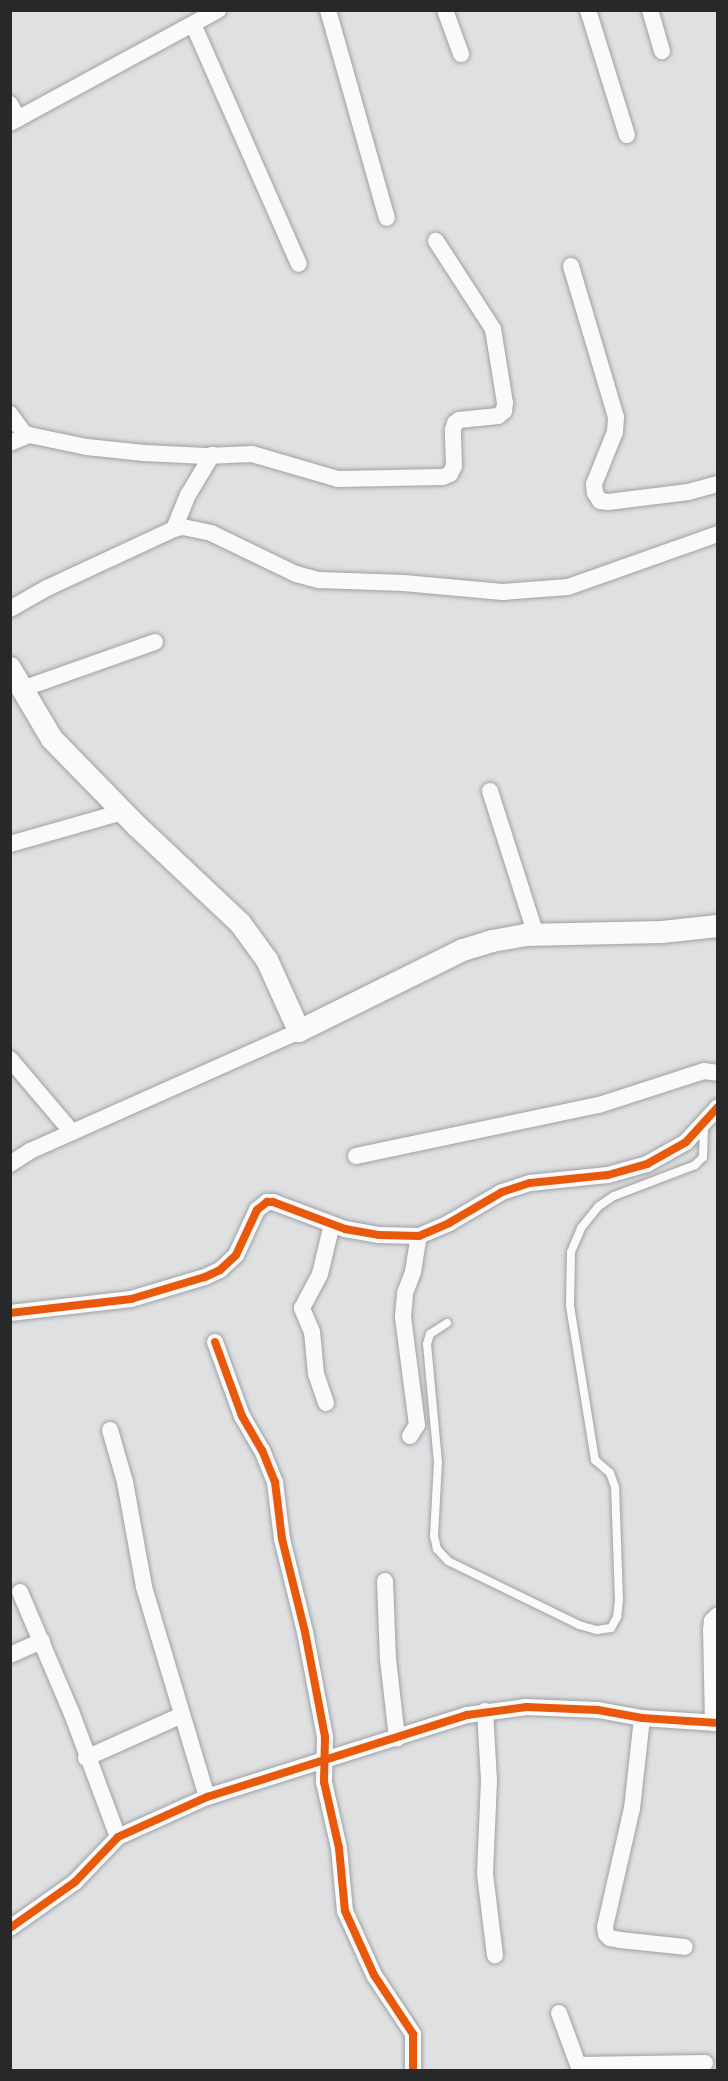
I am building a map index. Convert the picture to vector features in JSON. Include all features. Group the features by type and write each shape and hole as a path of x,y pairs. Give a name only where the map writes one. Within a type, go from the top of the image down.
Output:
{"street":[{"path":"13,115 218,10"},
{"path":"328,10 387,218"},
{"path":"445,10 461,54"},
{"path":"588,10 627,135"},
{"path":"650,10 662,51"},
{"path":"193,24 299,264"},
{"path":"10,414 18,439 98,448 212,455 252,454 338,479 443,477 450,474 454,466 453,430 455,423 459,420 498,416 504,411 505,403 493,329 436,241"},
{"path":"571,266 616,417 615,432 594,484 595,493 600,501 608,502 688,492 717,484"},
{"path":"174,529 188,495 212,455"},
{"path":"10,609 48,588 174,529 194,528 210,533 296,574 318,580 404,583 503,592 568,587 717,534"},
{"path":"155,642 15,677 52,739 122,812 240,924 267,960 299,1031"},
{"path":"489,791 536,934"},
{"path":"10,844 122,812"},
{"path":"10,1164 30,1151 299,1031 462,950 492,941 536,934 662,932 717,926"},
{"path":"10,1059 72,1132"},
{"path":"356,1156 598,1105 648,1091 704,1071 717,1073"},
{"path":"10,1312 131,1299 205,1277 220,1270 236,1255 257,1210 267,1202 273,1202 345,1229 379,1235 419,1236 450,1223 502,1192 530,1183 608,1175 647,1164 686,1142 717,1107"},
{"path":"326,1403 316,1374 312,1332 302,1308 320,1274 332,1224"},
{"path":"410,1436 417,1425 403,1317 405,1293 413,1272 419,1236"},
{"path":"215,1342 242,1416 275,1482 282,1539 306,1632 324,1737 326,1761 324,1782 339,1848 345,1911 374,1976 413,2034 413,2070"},
{"path":"110,1430 125,1482 144,1587 207,1797"},
{"path":"385,1581 388,1659 397,1738"},
{"path":"20,1592 42,1641 116,1832"},
{"path":"10,1928 75,1881 116,1832 207,1797 485,1711 526,1707 586,1710 642,1719 715,1723 711,1630 712,1621 717,1615"},
{"path":"10,1655 42,1641"},
{"path":"485,1711 489,1781 485,1874 495,1954"},
{"path":"86,1758 182,1715"},
{"path":"642,1719 632,1808 605,1927 606,1934 610,1938 620,1940 685,1947"},
{"path":"560,2013 580,2068 705,2062"}],"lane":[{"path":"447,1323 430,1334 427,1344 438,1462 434,1536 437,1549 448,1561 579,1625 597,1630 611,1628 617,1617 620,1600 615,1487 610,1473 595,1460 570,1305 570,1252 581,1228 599,1206 614,1196 695,1165 703,1157 704,1122"}],"cycle path":[{"path":"10,1313 131,1299 205,1277 220,1270 236,1255 257,1210 267,1202 273,1202 345,1229 379,1235 419,1236 449,1223 502,1192 530,1183 608,1175 647,1164 686,1142 718,1107"},
{"path":"215,1342 242,1416 262,1450 275,1482 282,1539 305,1632 325,1737 324,1782 339,1848 345,1911 374,1975 413,2034 413,2070"},
{"path":"10,1928 75,1882 118,1837 207,1797 467,1715 526,1707 598,1710 642,1718 718,1723"}]}
